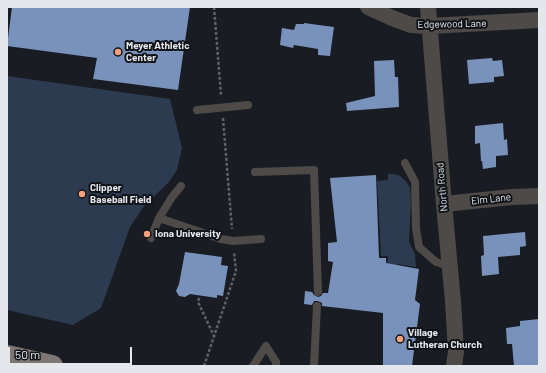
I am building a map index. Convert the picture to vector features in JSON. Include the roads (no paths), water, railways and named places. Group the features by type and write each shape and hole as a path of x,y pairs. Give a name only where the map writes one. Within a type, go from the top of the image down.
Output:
{"main road":[{"path":"7,356 52,366"}],"street":[{"name":"Edgewood Lane","path":"368,7 411,25 430,26 539,20"},
{"name":"North Road","path":"428,7 456,352 454,366"},
{"name":"Elm Lane","path":"444,204 512,197 539,196"}],"lane":[{"path":"197,110 248,105"},
{"path":"405,163 416,182 416,228 419,247 436,262 449,266"},
{"path":"256,172 314,170 318,292"},
{"path":"151,238 159,218 181,186"},
{"path":"159,218 221,239 233,241 261,239"},
{"path":"314,366 317,306"},
{"path":"253,366 266,346 276,362 276,366"}],"place":[{"name":"Meyer Athletic Center","path":"118,52"},
{"name":"Clipper Baseball Field","path":"82,194"},
{"name":"Iona University","path":"147,234"},
{"name":"Village Lutheran Church","path":"400,339"}]}
